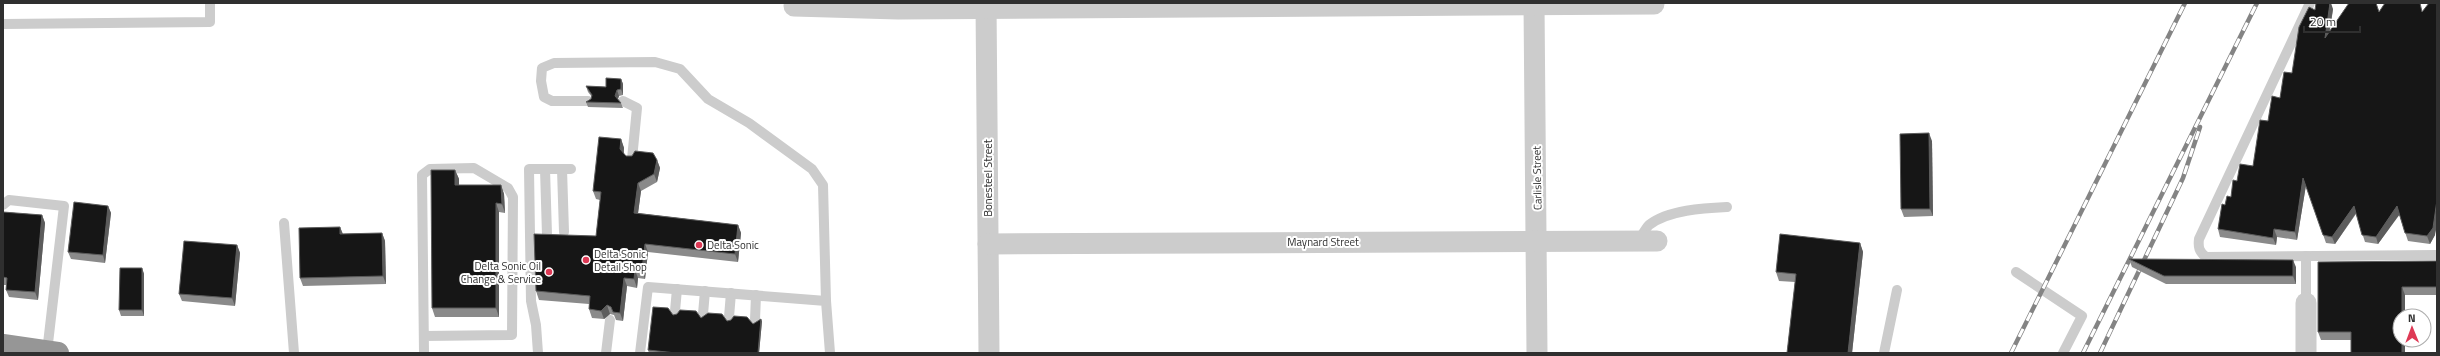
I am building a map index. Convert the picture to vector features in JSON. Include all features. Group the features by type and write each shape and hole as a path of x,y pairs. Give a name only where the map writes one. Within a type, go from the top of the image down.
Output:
{"highway":[{"path":"3,346 53,352"}],"street":[{"name":"Carlisle Street","path":"1534,4 1538,241 1537,353"},
{"path":"794,6 877,9 986,5 1654,4"},
{"name":"Bonesteel Street","path":"986,5 989,353"},
{"name":"Maynard Street","path":"988,244 1648,241"},
{"path":"2306,302 2306,353"}],"lane":[{"path":"3,24 210,22 210,3"},
{"path":"2310,3 2199,239 2198,245 2201,253 2206,257 2437,254"},
{"path":"588,101 552,101 544,97 541,81 542,68 554,63 655,62 680,69 717,106 749,122 812,169 823,185 826,301 830,353"},
{"path":"623,101 637,108 632,158"},
{"path":"424,336 512,335 513,197 508,188 474,168 430,169 422,174 424,353"},
{"path":"538,353 536,325 531,301 529,169 567,169 564,232"},
{"path":"546,169 547,235"},
{"path":"3,205 9,200 64,206 53,352"},
{"path":"1648,241 1649,225 1664,218 1694,208 1727,207"},
{"path":"284,223 294,353"},
{"path":"2306,256 2306,302"},
{"path":"2016,272 2082,316 2064,353"},
{"path":"640,353 648,287 826,301"},
{"path":"675,311 677,289"},
{"path":"1884,353 1897,290"},
{"path":"703,314 705,291"},
{"path":"729,317 731,293"},
{"path":"754,320 756,295"},
{"path":"606,353 610,320"}],"building":[{"path":"2316,3 2330,3 2325,38 2349,3 2376,3 2379,12 2385,3 2420,3 2422,12 2429,3 2437,3 2437,200 2433,228 2427,236 2405,233 2397,206 2376,237 2362,235 2354,206 2332,237 2323,235 2303,178 2295,232 2274,229 2273,238 2218,229 2222,204 2225,205 2227,196 2231,197 2233,180 2237,181 2240,164 2253,166 2260,120 2268,121 2272,96 2280,98 2284,72 2292,73 2299,27 2309,7 2315,10"},
{"path":"606,78 621,79 621,89 617,90 615,96 621,103 586,102 591,99 592,95 586,86 606,87"},
{"path":"1929,133 1930,209 1901,209 1900,134"},
{"path":"599,137 621,139 620,149 626,156 632,156 635,151 653,153 657,160 654,174 638,183 634,213 738,225 735,254 645,244 642,270 635,270 634,279 624,278 620,313 613,312 611,307 607,305 601,311 589,309 590,296 536,291 534,234 596,236 601,192 593,191"},
{"path":"431,170 455,170 455,185 501,185 502,204 496,203 496,308 432,308"},
{"path":"74,202 108,206 103,255 68,252"},
{"path":"3,212 42,215 35,292 6,290 7,278 3,277"},
{"path":"340,227 340,234 382,233 383,276 300,278 299,228"},
{"path":"1780,234 1860,243 1848,353 1787,353 1796,274 1776,272"},
{"path":"184,241 237,245 232,298 179,294"},
{"path":"2129,259 2293,260 2293,276 2164,276"},
{"path":"2437,261 2437,287 2402,287 2402,308 2392,308 2392,348 2402,348 2402,353 2351,353 2351,332 2318,332 2318,262"},
{"path":"120,268 142,268 142,310 119,310"},
{"path":"653,307 668,308 673,315 677,314 680,310 696,311 701,318 708,313 722,314 727,321 731,320 734,316 747,317 753,324 761,319 758,353 676,353 648,350"}],"railway":[{"path":"2011,353 2185,3"},
{"path":"2083,353 2257,3"},
{"path":"2100,353 2183,178 2200,127"}],"place":[{"name":"Delta Sonic","path":"699,245"},
{"name":"Delta Sonic Detail Shop","path":"586,260"},
{"name":"Delta Sonic Oil Change & Service","path":"549,272"}]}
